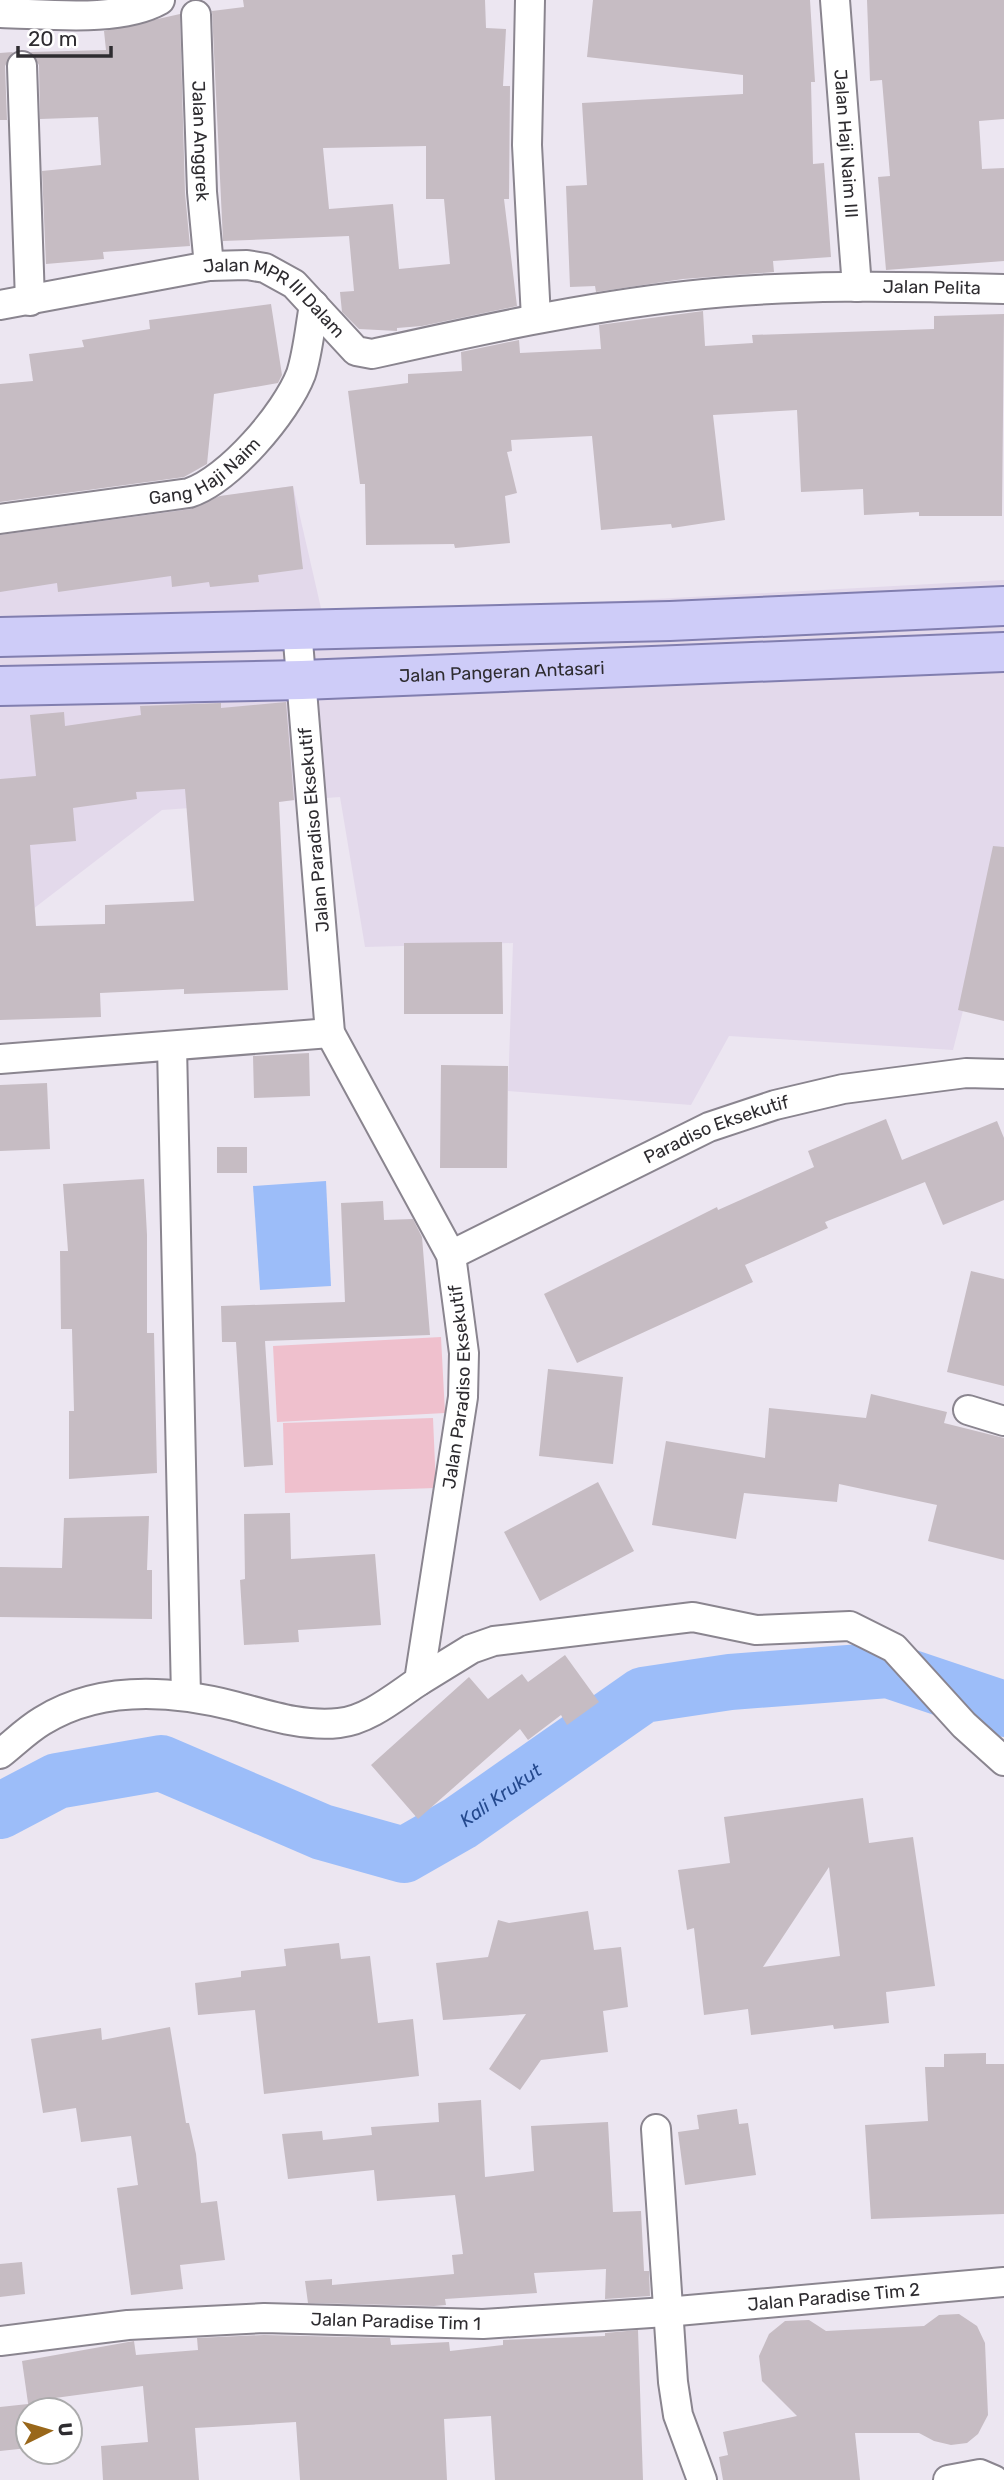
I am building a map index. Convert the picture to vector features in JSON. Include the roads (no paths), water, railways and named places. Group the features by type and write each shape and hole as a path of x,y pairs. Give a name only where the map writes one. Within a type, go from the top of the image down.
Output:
{"main road":[{"path":"0,637 670,621 1004,606"},
{"name":"Jalan Pangeran Antasari","path":"0,685 302,680 1004,652"}],"street":[{"path":"0,13 119,13 146,8 160,0"},
{"path":"530,0 527,145 536,318"},
{"name":"Jalan Haji Naim III","path":"835,0 857,287"},
{"name":"Jalan Anggrek","path":"196,15 202,192 209,266"},
{"path":"22,66 30,301"},
{"name":"Jalan MPR III Dalam","path":"0,305 209,266 265,268 294,284 356,351 372,354 536,318 689,295 857,287"},
{"name":"Jalan Pelita","path":"857,287 1004,289"},
{"name":"Gang Haji Naim","path":"0,519 189,493 214,482 278,416 293,393 302,371 314,304"},
{"name":"Jalan Paradiso Eksekutif","path":"297,629 330,1033 451,1255 464,1353 463,1397 419,1681"},
{"path":"0,1059 330,1033"},
{"path":"172,1045 186,1696"},
{"name":"Paradiso Eksekutif","path":"451,1255 709,1127 775,1105 843,1089 966,1073 1004,1074"},
{"path":"968,1410 1004,1421"},
{"path":"0,1754 42,1721 102,1697 141,1694 186,1696 282,1719 313,1724 341,1723 367,1714 471,1649 494,1641 693,1617 756,1630 850,1626 894,1648 964,1725 1004,1761"},
{"path":"656,2129 666,2312 678,2415 702,2480"},
{"name":"Jalan Paradise Tim 2","path":"666,2312 1004,2282"},
{"name":"Jalan Paradise Tim 1","path":"1,2332 286,2318 483,2324 666,2312"},
{"path":"948,2480 980,2474 994,2480"}],"water":[{"path":"326,1181 331,1286 260,1290 253,1186"}],"waterway":[{"name":"Kali Krukut","path":"0,1811 57,1781 161,1763 322,1832 404,1855 460,1823 643,1695 730,1682 888,1670 1004,1709"}]}
